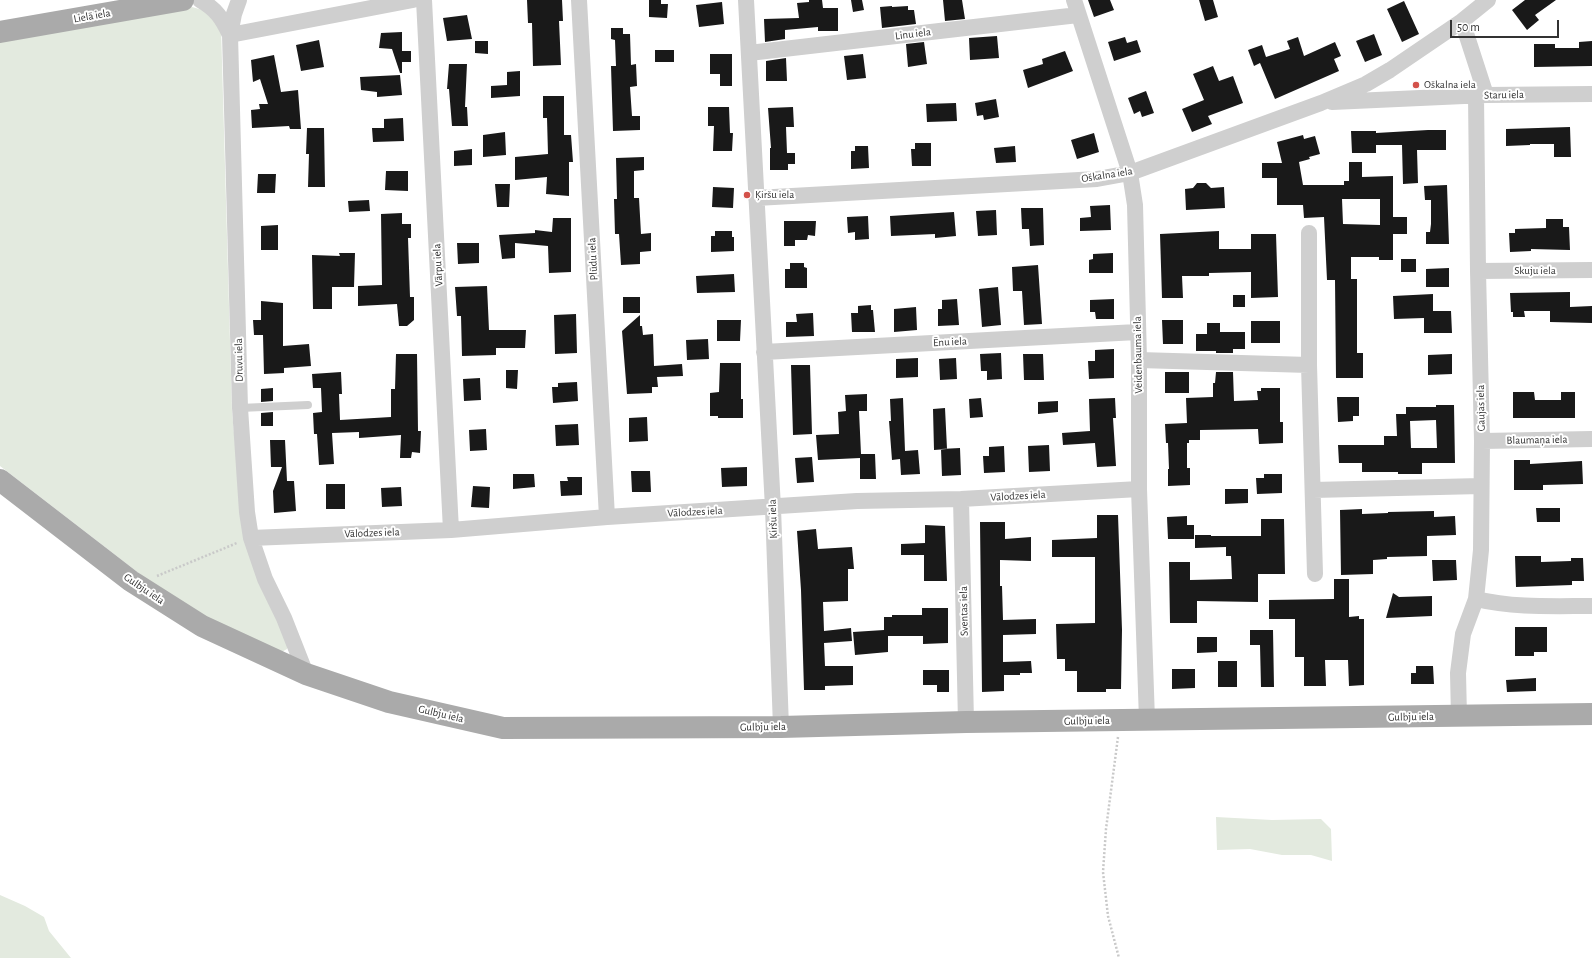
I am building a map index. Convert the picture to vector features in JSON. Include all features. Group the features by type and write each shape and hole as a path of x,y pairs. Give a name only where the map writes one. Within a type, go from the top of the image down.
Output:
{"main road":[{"name":"Lielā iela","path":"0,32 183,0"},
{"name":"Gulbju iela","path":"0,480 131,581 202,626 306,674 389,702 502,728 781,727 966,722 1459,717 1592,714"}],"street":[{"name":"Druvu iela","path":"200,0 211,6 223,19 230,35"},
{"name":"Druvu iela","path":"239,0 234,14 230,35 240,408 247,512 250,538 265,579 284,618 306,674"},
{"path":"230,35 413,0"},
{"name":"Vārpu iela","path":"424,0 451,530"},
{"name":"Plūdu iela","path":"579,0 607,517"},
{"name":"Ķiršu iela","path":"746,0 773,508 781,727"},
{"name":"Oškalna iela","path":"756,198 1097,178 1130,173 1321,103 1366,84 1384,74 1462,21 1488,0"},
{"name":"Linu iela","path":"749,53 1076,7"},
{"name":"Veidenbauma iela","path":"1076,7 1130,173 1135,204 1137,332 1139,360 1139,489 1147,720"},
{"name":"Gaujas iela","path":"1459,717 1458,673 1463,634 1476,600 1481,550 1482,440 1478,271 1481,96 1462,21"},
{"name":"Staru iela","path":"1321,103 1481,96 1592,94"},
{"path":"1309,233 1309,365 1315,574"},
{"name":"Skuju iela","path":"1478,271 1592,270"},
{"name":"Ēnu iela","path":"764,352 1137,332"},
{"path":"1139,360 1309,365"},
{"name":"Blaumaņa iela","path":"1482,440 1592,439"},
{"path":"1313,490 1481,486"},
{"name":"Vālodzes iela","path":"250,538 451,530 607,517 773,508 857,501 962,499 1139,489"},
{"name":"Sventas iela","path":"962,499 966,722"},
{"path":"1476,600 1494,604 1517,606 1592,606"}],"lane":[{"path":"240,408 308,405"}],"path":[{"path":"131,581 152,578 250,538"},
{"path":"1119,958 1108,916 1103,872 1106,829 1120,720"}],"shaded area":[{"path":"192,7 210,12 221,27 232,411 242,524 288,640 287,649 280,653 184,606 149,581 0,466 0,42"},
{"path":"1216,817 1272,820 1321,819 1331,829 1332,861 1311,855 1282,855 1250,849 1217,850"},
{"path":"0,895 25,906 44,917 49,931 71,958 0,958"}],"building":[{"path":"527,0 562,0 563,21 559,21 561,65 533,66 532,23 528,23"},
{"path":"649,0 661,0 661,4 668,4 667,18 649,17"},
{"path":"809,0 822,0 823,8 838,8 838,31 818,31 818,27 785,30 785,39 765,42 764,19 799,18 797,3 809,2"},
{"path":"851,0 862,0 864,10 853,12"},
{"path":"943,0 962,0 965,19 945,21"},
{"path":"1088,0 1110,0 1114,10 1094,17"},
{"path":"1199,0 1213,0 1218,17 1205,21"},
{"path":"1525,0 1556,0 1535,15 1539,20 1527,30 1512,10"},
{"path":"1404,1 1419,34 1402,42 1387,9"},
{"path":"722,2 724,24 699,27 696,5"},
{"path":"908,6 908,10 914,10 916,24 882,28 880,7"},
{"path":"467,15 472,39 447,41 443,18"},
{"path":"611,28 623,28 623,34 630,34 631,65 636,64 637,86 630,87 632,116 640,116 640,130 613,131 611,66 616,66 615,40 611,39"},
{"path":"402,32 402,51 411,51 411,62 402,62 402,73 400,73 392,49 379,48 381,33"},
{"path":"1374,34 1382,55 1365,62 1356,41"},
{"path":"997,36 999,58 970,60 969,38"},
{"path":"1125,37 1127,43 1137,40 1141,52 1114,61 1108,42"},
{"path":"1298,37 1304,56 1335,42 1341,56 1334,59 1339,71 1275,99 1260,63 1254,66 1248,50 1262,45 1266,57 1290,49 1287,41"},
{"path":"319,40 324,67 301,71 296,45"},
{"path":"475,41 488,41 488,54 475,53"},
{"path":"1592,41 1592,66 1534,67 1534,44 1555,44 1555,48 1579,48 1579,42"},
{"path":"924,42 927,64 908,67 906,44"},
{"path":"655,50 674,50 674,62 655,62"},
{"path":"1065,51 1073,71 1028,88 1023,70 1043,64 1042,59"},
{"path":"710,54 732,54 732,86 720,86 720,74 710,74"},
{"path":"863,54 866,78 847,80 844,56"},
{"path":"274,55 281,92 298,90 301,129 290,129 289,126 252,128 251,110 260,109 259,104 268,104 260,79 253,82 251,60"},
{"path":"786,58 787,81 766,81 766,61"},
{"path":"449,64 467,64 465,107 467,107 468,126 452,126 449,89 447,89"},
{"path":"1213,66 1219,81 1233,76 1243,103 1208,116 1212,124 1192,132 1182,109 1204,100 1193,74"},
{"path":"520,71 520,96 491,98 491,86 507,85 507,72"},
{"path":"400,75 402,95 377,97 377,92 361,90 360,77"},
{"path":"1146,91 1154,113 1142,117 1140,111 1134,114 1128,98"},
{"path":"543,96 564,96 564,135 571,135 573,162 569,162 569,196 546,194 547,177 515,180 515,157 548,154 547,118 543,118"},
{"path":"996,99 999,117 984,120 983,115 977,116 975,103"},
{"path":"956,103 957,121 927,122 926,104"},
{"path":"708,107 729,107 730,133 733,133 732,151 713,151 714,126 708,126"},
{"path":"793,107 794,127 786,127 787,153 795,153 795,164 788,164 788,170 770,170 771,148 768,108"},
{"path":"403,118 404,141 373,142 372,128 384,128 384,119"},
{"path":"1570,127 1571,157 1554,157 1554,144 1506,146 1506,129"},
{"path":"307,128 324,128 325,187 308,187 309,154 306,154"},
{"path":"1446,130 1446,150 1417,150 1418,183 1403,184 1402,145 1376,145 1376,153 1352,153 1351,131 1376,131 1376,133"},
{"path":"505,132 506,155 483,157 483,135"},
{"path":"1094,133 1099,152 1077,159 1071,140"},
{"path":"1303,135 1304,139 1315,136 1320,154 1299,162 1303,185 1344,185 1344,181 1349,181 1349,162 1362,162 1362,177 1393,176 1393,217 1407,217 1407,234 1393,234 1393,260 1379,260 1379,257 1351,257 1351,279 1357,279 1357,353 1363,353 1363,378 1336,378 1335,280 1327,280 1324,217 1304,218 1303,205 1277,205 1277,178 1262,178 1262,163 1282,163 1277,142","holes":["1342,199 1380,199 1380,225 1343,224"]},
{"path":"915,143 931,143 931,166 912,166 911,149 915,149"},
{"path":"855,146 868,146 869,168 851,169 851,151 855,151"},
{"path":"1015,146 1016,162 996,163 994,148"},
{"path":"472,149 472,165 454,166 454,151"},
{"path":"644,157 644,170 634,171 634,198 639,198 641,234 651,233 651,251 640,252 640,264 621,265 619,234 615,234 614,199 617,199 616,158"},
{"path":"386,171 408,171 408,191 385,190"},
{"path":"258,174 276,174 275,193 257,193"},
{"path":"1197,183 1206,183 1211,188 1224,187 1225,208 1186,210 1185,189 1193,188"},
{"path":"495,184 510,184 509,207 497,207"},
{"path":"1447,185 1449,244 1426,244 1426,232 1430,232 1431,224 1431,200 1425,200 1424,186"},
{"path":"713,187 734,188 733,208 712,207"},
{"path":"369,200 370,211 349,212 348,201"},
{"path":"1110,205 1111,230 1080,231 1080,218 1091,217 1090,206"},
{"path":"1021,208 1043,208 1044,245 1030,246 1029,229 1022,229"},
{"path":"996,210 997,235 978,236 976,211"},
{"path":"954,212 956,236 935,238 935,234 891,236 890,216"},
{"path":"402,213 402,224 411,224 411,238 408,238 410,297 414,297 414,320 407,326 399,326 397,304 358,306 358,286 382,285 381,214"},
{"path":"868,216 869,239 855,240 855,232 848,233 847,217"},
{"path":"553,218 571,218 571,272 549,273 548,246 515,243 515,258 502,259 499,235 535,233 535,230 552,232"},
{"path":"1546,219 1563,219 1563,227 1569,227 1570,250 1531,249 1531,251 1510,252 1509,233 1515,233 1515,229 1546,228"},
{"path":"784,221 816,221 815,236 808,235 807,240 795,240 795,246 784,246"},
{"path":"278,225 278,250 261,250 261,226"},
{"path":"715,231 732,231 732,237 734,237 734,251 711,252 711,236 715,236"},
{"path":"1219,231 1219,249 1251,249 1251,234 1276,234 1278,297 1251,298 1251,272 1209,273 1209,276 1182,276 1183,298 1162,298 1160,234"},
{"path":"457,243 479,243 479,263 458,264"},
{"path":"339,253 355,253 354,287 332,287 332,309 313,309 312,255 340,256"},
{"path":"1113,253 1113,273 1089,273 1089,260 1093,259 1093,254"},
{"path":"1401,259 1416,259 1416,272 1401,272"},
{"path":"790,263 804,263 804,267 807,268 807,288 785,288 785,269 790,269"},
{"path":"1038,265 1042,324 1024,325 1022,291 1013,291 1012,267"},
{"path":"1449,268 1449,287 1426,287 1426,269"},
{"path":"734,274 735,292 697,293 696,276"},
{"path":"487,286 489,330 526,330 525,348 496,348 496,355 462,356 461,316 457,316 455,287"},
{"path":"998,287 1001,325 982,327 979,289"},
{"path":"1570,292 1570,307 1592,306 1592,323 1550,322 1550,311 1524,311 1525,317 1513,317 1513,312 1511,312 1510,293"},
{"path":"1433,294 1433,311 1451,311 1452,333 1424,333 1424,318 1394,319 1393,296"},
{"path":"1233,295 1245,295 1245,307 1233,307"},
{"path":"623,297 640,297 640,313 623,313"},
{"path":"957,299 959,325 938,326 938,309 942,309 942,300"},
{"path":"1114,299 1114,319 1096,319 1095,312 1090,312 1090,300"},
{"path":"261,301 283,303 283,346 309,344 311,366 284,368 284,373 264,374 263,335 254,335 253,320 261,320"},
{"path":"871,305 871,310 873,310 875,332 852,332 851,313 858,313 858,306"},
{"path":"916,307 917,330 894,332 894,309"},
{"path":"813,313 814,336 786,337 786,322 797,322 796,314"},
{"path":"576,314 577,353 555,354 554,315"},
{"path":"640,315 640,326 642,326 643,335 653,334 654,366 682,364 683,376 657,377 658,387 652,387 652,393 627,394 622,331"},
{"path":"717,320 741,320 740,341 717,341"},
{"path":"1162,320 1183,320 1183,344 1163,344"},
{"path":"1251,321 1280,321 1280,343 1251,343"},
{"path":"1207,323 1220,323 1220,332 1245,332 1245,349 1233,349 1233,353 1196,351 1196,334 1207,334"},
{"path":"708,339 709,359 687,360 686,340"},
{"path":"1114,349 1114,378 1089,379 1088,361 1095,361 1095,350"},
{"path":"1001,353 1002,379 987,380 987,371 981,371 980,354"},
{"path":"396,354 417,354 418,431 421,431 420,453 412,452 411,458 400,458 401,435 359,438 359,432 332,433 334,464 319,465 317,434 314,434 313,413 322,412 321,388 313,388 312,374 341,372 342,394 339,394 340,420 391,417 391,389 395,389"},
{"path":"1023,354 1043,354 1044,380 1024,380"},
{"path":"1452,354 1452,374 1428,375 1428,355"},
{"path":"918,358 918,377 896,378 896,359"},
{"path":"956,358 957,379 940,380 939,359"},
{"path":"720,363 741,363 741,399 743,399 743,418 718,418 718,416 710,416 710,393 719,392"},
{"path":"791,365 810,365 812,434 793,435"},
{"path":"506,370 518,370 517,389 506,388"},
{"path":"1165,372 1189,372 1189,393 1165,393"},
{"path":"1216,372 1233,372 1234,401 1258,400 1257,391 1261,391 1261,388 1280,388 1280,422 1283,422 1283,443 1259,444 1258,429 1200,430 1200,440 1189,440 1189,443 1187,443 1187,468 1190,468 1190,485 1168,486 1168,443 1166,443 1165,424 1187,423 1186,398 1213,397 1213,383 1215,383"},
{"path":"480,378 481,400 464,401 463,379"},
{"path":"577,382 578,401 553,403 552,387 558,387 558,383"},
{"path":"273,388 273,401 261,402 261,389"},
{"path":"1513,392 1534,392 1535,400 1561,400 1561,392 1575,392 1575,418 1513,418"},
{"path":"867,394 867,411 859,411 861,454 875,454 876,479 860,479 860,458 818,460 816,435 839,434 838,412 846,411 845,395"},
{"path":"1337,397 1359,397 1359,416 1353,416 1353,421 1338,422"},
{"path":"903,398 905,451 918,450 920,474 901,475 900,459 892,460 889,421 891,421 890,399"},
{"path":"981,398 983,417 970,418 969,399"},
{"path":"1115,398 1116,418 1113,418 1116,466 1097,467 1095,443 1063,445 1062,433 1090,431 1089,399"},
{"path":"1058,401 1058,412 1038,414 1038,402"},
{"path":"1436,405 1454,405 1455,463 1422,463 1422,474 1398,474 1398,472 1362,472 1362,463 1339,463 1338,445 1384,445 1384,436 1397,436 1396,414 1406,414 1406,407 1436,407","holes":["1436,420 1437,448 1411,448 1410,421"]},
{"path":"945,408 947,449 934,450 933,409"},
{"path":"273,412 273,426 261,426 261,413"},
{"path":"647,417 648,441 629,442 629,418"},
{"path":"578,424 579,445 556,446 555,425"},
{"path":"486,429 487,450 470,451 469,430"},
{"path":"270,440 285,440 287,481 294,481 296,511 274,513 273,491 282,467 271,467"},
{"path":"1049,445 1050,471 1029,472 1028,446"},
{"path":"1004,446 1005,472 984,473 983,456 989,456 989,447"},
{"path":"960,448 961,475 942,476 941,449"},
{"path":"812,457 814,482 797,483 795,458"},
{"path":"1514,460 1530,460 1530,464 1582,461 1583,484 1543,485 1543,490 1514,490"},
{"path":"747,467 747,486 722,487 721,468"},
{"path":"631,471 650,471 651,492 632,492"},
{"path":"513,474 534,474 535,487 513,489"},
{"path":"1264,474 1282,474 1282,493 1257,494 1256,478 1264,478"},
{"path":"567,477 582,477 582,495 561,496 560,481 568,481"},
{"path":"326,484 345,484 345,509 326,509"},
{"path":"473,486 490,487 489,508 471,507"},
{"path":"401,487 402,506 382,507 381,488"},
{"path":"1225,489 1248,489 1248,503 1225,504"},
{"path":"1536,508 1560,508 1560,522 1537,522"},
{"path":"1362,509 1362,514 1434,511 1434,517 1455,516 1456,535 1427,536 1427,556 1387,557 1387,559 1373,560 1373,574 1341,575 1340,510"},
{"path":"1097,515 1118,515 1122,630 1121,689 1106,689 1106,692 1077,692 1077,671 1065,671 1065,659 1057,659 1056,624 1095,623 1095,557 1052,557 1052,540 1097,538"},
{"path":"1187,516 1187,525 1194,525 1194,539 1168,539 1167,517"},
{"path":"1261,519 1284,519 1285,574 1258,574 1258,602 1197,601 1197,623 1170,623 1169,562 1190,562 1190,580 1232,579 1231,556 1226,556 1226,547 1195,548 1195,535 1261,536"},
{"path":"980,522 1005,522 1005,539 1031,537 1031,561 1000,560 1000,586 1002,586 1003,620 1036,619 1036,634 1003,635 1003,662 1031,661 1032,673 1004,675 1004,691 982,692"},
{"path":"925,525 945,526 947,581 924,581 924,555 901,555 901,544 925,543"},
{"path":"816,529 818,549 852,547 854,569 848,569 848,601 823,602 824,631 851,628 852,641 824,643 825,666 853,666 853,685 825,686 825,690 804,690 801,590 797,531"},
{"path":"1515,556 1541,556 1541,562 1571,561 1571,558 1583,558 1584,581 1572,581 1572,585 1516,587"},
{"path":"1432,560 1456,560 1457,580 1433,581"},
{"path":"1334,579 1349,579 1349,617 1359,616 1359,619 1364,619 1364,685 1349,686 1348,660 1325,660 1326,686 1304,686 1304,657 1295,657 1295,619 1269,619 1269,600 1334,599"},
{"path":"1393,593 1399,597 1432,596 1432,616 1386,618"},
{"path":"922,608 948,608 948,643 923,644 923,636 888,636 888,652 855,655 853,632 884,630 884,617 892,617 892,615 922,615"},
{"path":"1515,627 1547,627 1547,652 1534,652 1534,656 1515,656"},
{"path":"1250,630 1273,630 1274,687 1261,687 1260,645 1250,645"},
{"path":"1197,637 1217,637 1217,652 1197,653"},
{"path":"1218,661 1237,661 1237,687 1218,687"},
{"path":"1416,666 1433,666 1434,684 1411,684 1411,673 1416,673"},
{"path":"1172,669 1195,669 1195,688 1172,689"},
{"path":"923,670 949,670 949,692 937,692 937,685 923,685"},
{"path":"1536,678 1536,691 1507,692 1506,680"}],"place":[{"name":"Oškalna iela","path":"1416,85"},
{"name":"Ķiršu iela","path":"747,195"}]}
